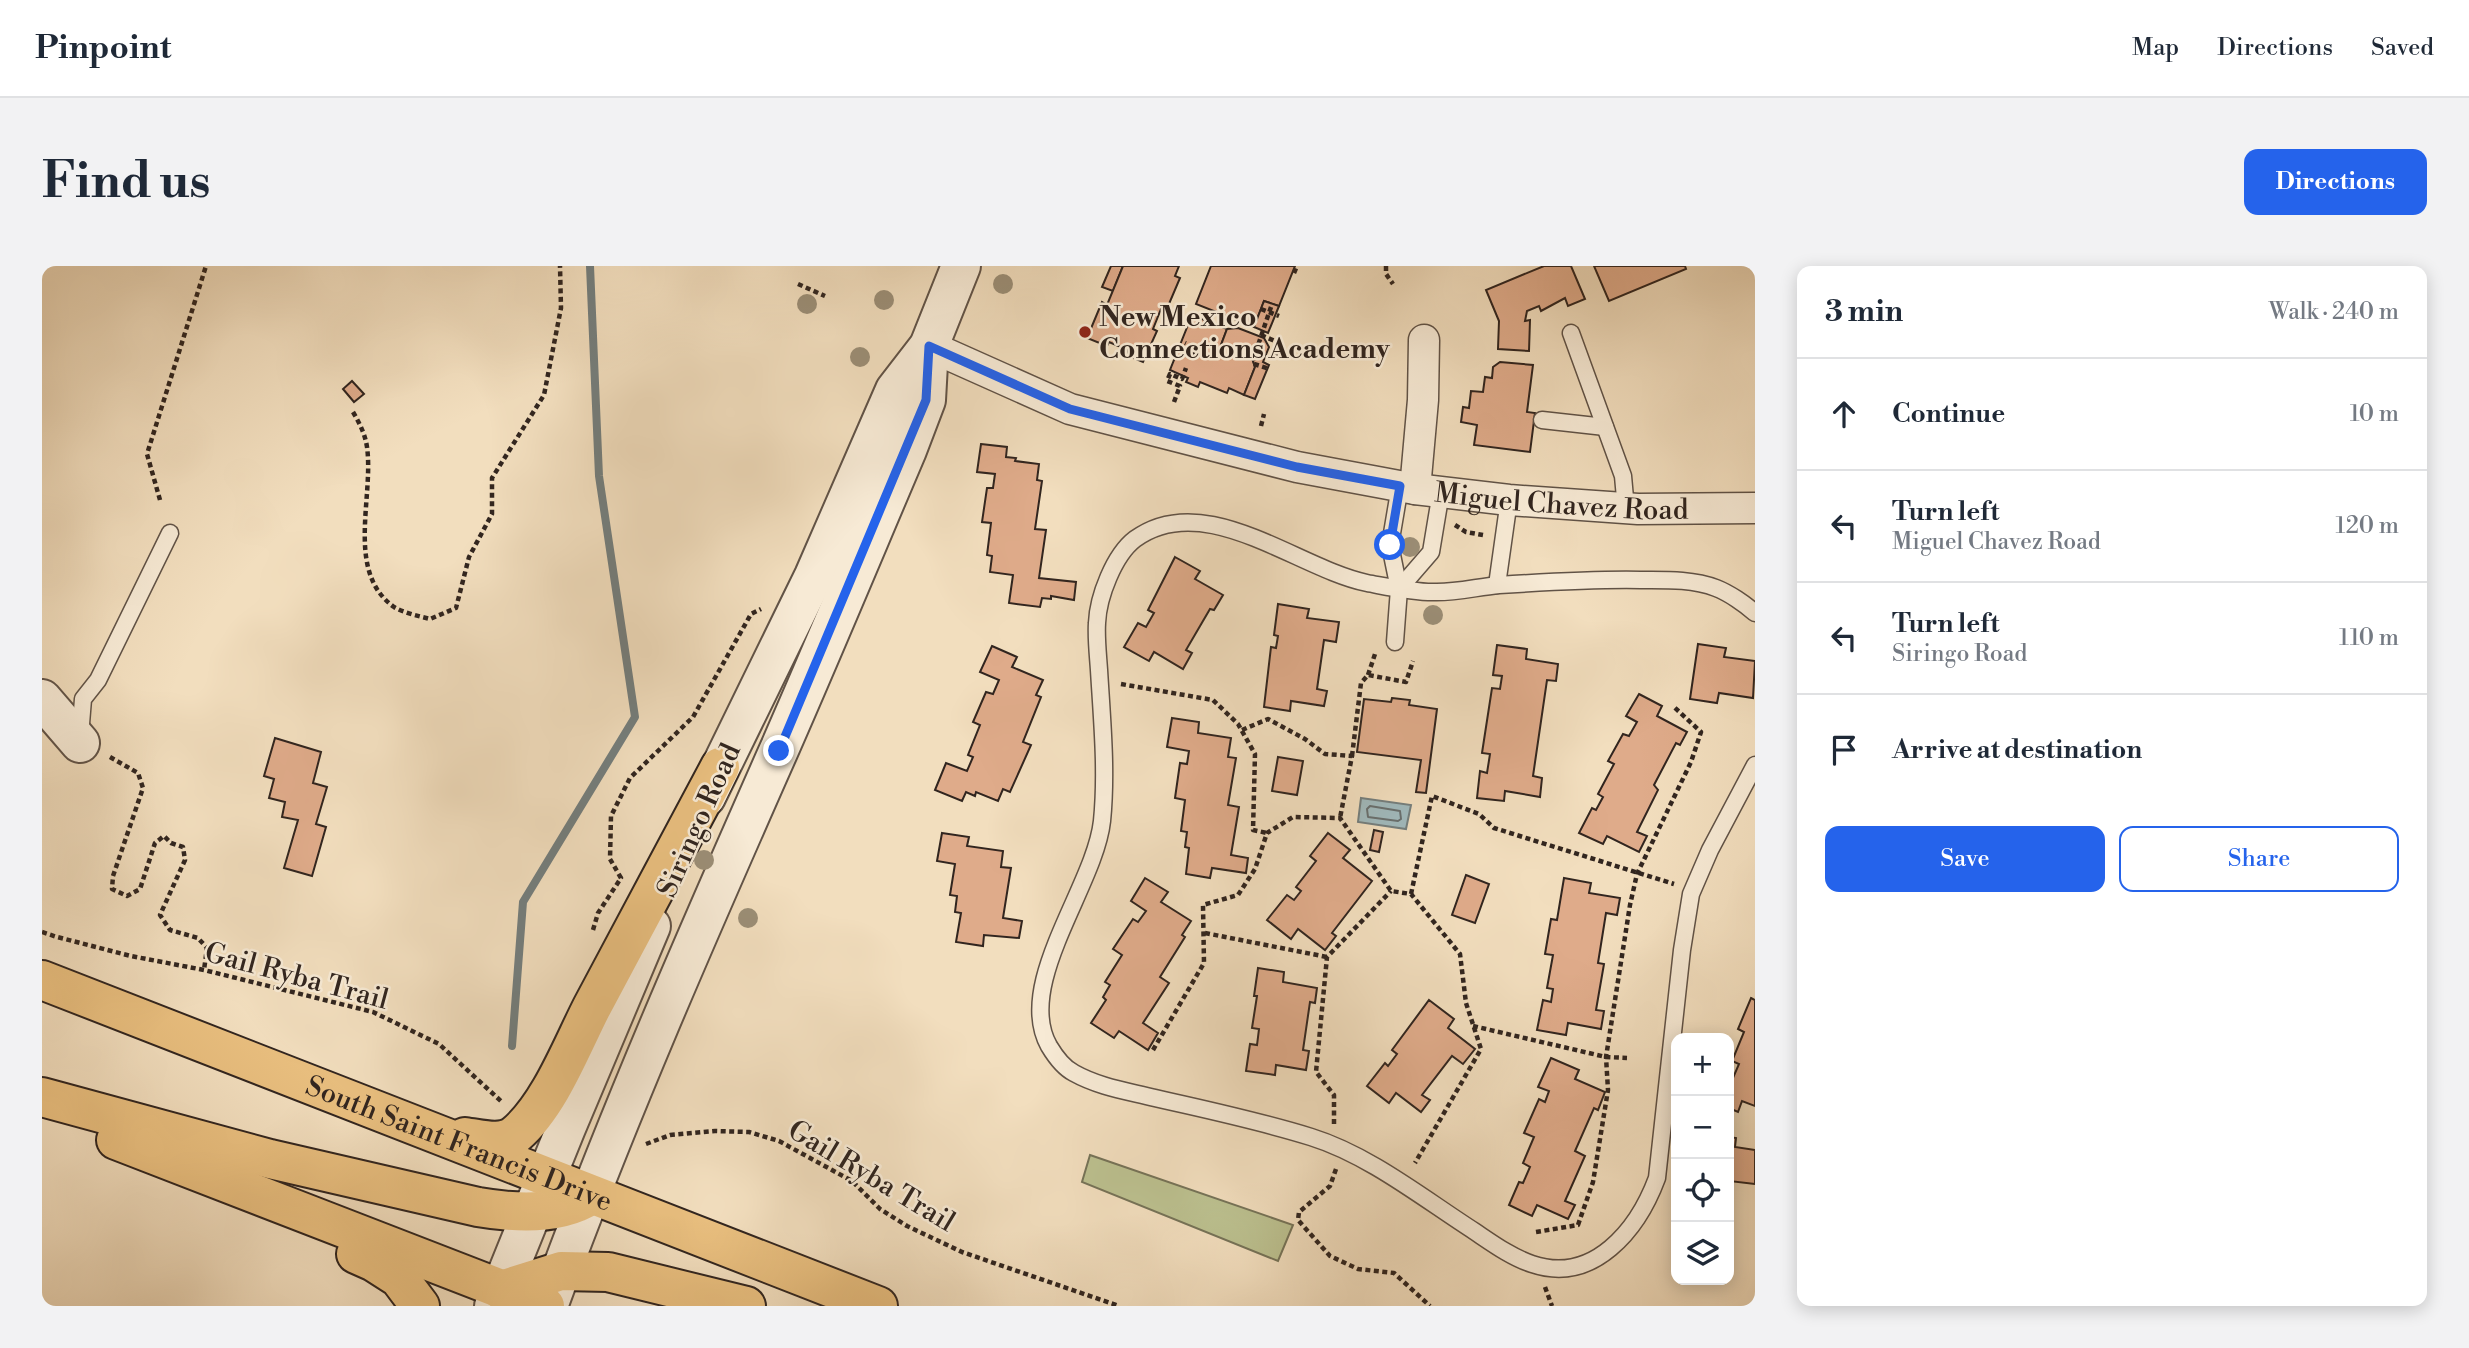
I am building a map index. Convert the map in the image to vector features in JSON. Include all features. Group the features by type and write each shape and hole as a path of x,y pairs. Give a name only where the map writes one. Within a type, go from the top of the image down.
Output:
{"highway":[{"path":"439,1134 506,1140 517,1133 537,1108 557,1078 720,768"},
{"name":"South Saint Francis Drive","path":"42,980 439,1134 540,1193 590,1196 878,1306"},
{"path":"42,1097 270,1159 507,1212 540,1193"},
{"path":"42,1111 156,1155 497,1298 551,1294 608,1272 746,1306"},
{"path":"156,1155 317,1237 374,1262 398,1278 420,1306"}],"street":[{"name":"Siringo Road","path":"497,1298 688,837 814,576 895,390 929,346 961,266"},
{"path":"1418,489 1424,340"},
{"name":"Siringo Road","path":"551,1294 718,886 779,751 926,400 929,346"},
{"name":"Miguel Chavez Road","path":"929,346 1070,409 1297,467 1418,489 1509,500 1626,509 1755,508"},
{"path":"42,699 80,743"}],"lane":[{"path":"1571,333 1623,476 1626,509"},
{"path":"1542,420 1605,427"},
{"path":"1399,589 1432,552 1418,489"},
{"path":"1395,642 1399,589 1390,545 1418,489"},
{"path":"1497,585 1509,500"},
{"path":"1755,613 1716,588 1674,580 1497,585 1436,593 1399,589 1360,582 1254,537 1223,528 1190,523 1161,526 1133,540 1103,588 1097,622 1104,775 1101,826 1091,865 1044,978 1040,1009 1046,1042 1067,1070 1095,1083 1273,1125 1319,1139 1355,1155 1505,1251 1533,1265 1562,1269 1589,1263 1622,1238 1647,1204 1657,1178 1682,950 1693,890 1710,850 1755,765"},
{"path":"80,743 83,699 98,680 170,533"}],"path":[{"path":"160,500 147,454 206,266"},
{"path":"353,412 362,428 367,449 366,558 379,594 397,609 430,619 456,608 468,557 492,514 492,478 544,395 561,308 560,266"},
{"path":"1294,273 1297,266"},
{"path":"1386,266 1386,274 1393,284"},
{"path":"798,284 825,296"},
{"path":"1270,369 1254,362 1272,304"},
{"path":"1261,309 1279,316"},
{"path":"1261,335 1275,341"},
{"path":"1273,354 1299,357"},
{"path":"1174,402 1180,386 1167,381 1170,374 1182,379 1186,368"},
{"path":"1261,426 1264,414"},
{"path":"1451,522 1466,532 1490,535"},
{"path":"592,937 598,913 621,878 610,859 611,816 620,797 630,778 692,717 751,614 762,608"},
{"path":"1375,654 1368,675 1361,683 1352,756 1339,818 1391,891 1410,894 1460,954 1466,1003 1481,1049 1415,1163"},
{"path":"1368,675 1406,682 1413,661"},
{"path":"1100,680 1213,700 1242,730 1255,754 1253,830 1267,833"},
{"path":"1536,1232 1578,1225 1593,1182 1608,1090 1606,1057 1637,874 1691,762 1701,732 1674,706"},
{"path":"1242,730 1268,719 1305,739 1325,754 1352,756"},
{"path":"80,743 138,774 143,788 113,876 112,890 127,896 140,889 155,843 164,836 171,843 183,847 185,860 160,915 170,930 198,938 207,948 204,970"},
{"path":"1410,894 1432,796 1479,814 1494,828 1693,890"},
{"path":"1153,1050 1204,963 1203,905 1238,895 1255,869 1267,833 1293,817 1339,818"},
{"path":"1334,1095 1316,1072 1327,957 1391,891"},
{"name":"Gail Ryba Trail","path":"42,932 131,956 204,970 373,1012 439,1044 506,1107"},
{"path":"1205,933 1327,957"},
{"path":"1473,1026 1606,1057 1628,1058"},
{"name":"Gail Ryba Trail","path":"638,1146 670,1135 715,1131 749,1132 779,1141 852,1181 880,1209 907,1226 962,1252 1119,1306"},
{"path":"1338,1165 1329,1186 1299,1212 1298,1220 1330,1256 1358,1269 1394,1273 1430,1306"}],"green space":[{"path":"1090,1155 1293,1225 1278,1261 1082,1182"}],"water":[{"path":"1361,798 1411,805 1406,829 1358,822"}],"building":[{"path":"1111,266 1123,266 1113,291 1102,287"},
{"path":"1123,266 1179,266 1175,276 1180,278 1166,311 1161,309 1153,329 1157,331 1143,362 1126,355 1128,350 1109,342 1107,346 1087,338 1102,302 1107,305"},
{"path":"1211,266 1295,266 1279,306 1264,301 1254,327 1196,304"},
{"path":"1544,266 1571,266 1585,299 1568,306 1565,298 1541,311 1539,306 1527,311 1525,321 1530,320 1529,351 1498,349 1499,321 1486,290"},
{"path":"1594,266 1685,266 1686,269 1609,301"},
{"path":"1264,301 1279,306 1268,333 1254,327"},
{"path":"1192,315 1227,329 1221,345 1252,358 1255,367 1244,395 1229,388 1227,393 1200,382 1198,387 1186,382 1188,378 1170,370"},
{"path":"1238,328 1264,338 1269,347 1263,362 1269,365 1255,399 1244,395 1255,367 1252,358 1221,345 1227,329"},
{"path":"1500,362 1533,365 1527,412 1535,413 1530,452 1474,445 1477,425 1461,422 1463,407 1469,408 1471,391 1483,392 1485,377 1492,378 1493,367"},
{"path":"352,381 364,394 354,402 343,389"},
{"path":"981,444 1007,447 1006,457 1039,464 1037,480 1042,481 1035,529 1046,530 1039,578 1076,582 1074,600 1051,596 1051,599 1042,598 1040,607 1009,603 1013,575 990,572 992,556 987,555 991,523 982,522 987,488 993,488 995,474 977,472"},
{"path":"1175,557 1200,571 1195,579 1223,595 1214,610 1210,609 1186,650 1192,653 1183,669 1154,652 1149,661 1124,647 1138,623 1146,627 1154,613 1148,610"},
{"path":"1278,604 1309,609 1307,618 1339,622 1336,642 1324,640 1317,689 1327,691 1324,706 1291,701 1290,711 1264,707 1271,647 1276,648 1278,636 1274,635"},
{"path":"1698,644 1726,648 1724,657 1755,661 1753,698 1719,693 1717,703 1690,699"},
{"path":"1497,645 1527,649 1526,659 1558,664 1556,681 1547,680 1533,776 1542,778 1540,797 1505,791 1504,801 1477,798 1480,771 1487,773 1490,754 1482,753 1492,688 1500,689 1502,676 1493,675"},
{"path":"992,646 1017,657 1012,667 1043,680 1036,695 1041,697 1023,742 1031,745 1010,792 1003,789 998,801 976,792 975,796 966,792 962,801 935,790 946,763 967,771 973,757 968,755 980,725 973,722 986,692 993,694 999,680 980,672"},
{"path":"1639,694 1662,706 1657,716 1687,732 1680,745 1676,743 1654,785 1658,790 1637,832 1647,836 1639,852 1607,836 1603,844 1579,833 1592,808 1596,810 1603,797 1598,794 1614,764 1608,761 1623,734 1629,736 1637,722 1626,716"},
{"path":"1392,698 1410,700 1409,705 1437,709 1426,793 1416,792 1421,760 1357,752 1364,699 1391,702"},
{"path":"1172,718 1199,722 1198,733 1231,738 1228,757 1236,758 1228,805 1239,807 1231,855 1248,858 1246,873 1212,868 1210,878 1186,874 1189,848 1185,847 1187,832 1181,831 1185,800 1175,798 1180,763 1187,764 1189,751 1167,747"},
{"path":"275,738 321,752 313,783 327,787 316,824 326,827 312,876 284,868 298,820 282,817 285,802 269,798 274,779 264,776"},
{"path":"1278,757 1303,761 1297,795 1272,791"},
{"path":"1374,830 1383,832 1379,852 1370,850"},
{"path":"942,833 969,837 967,846 1003,851 1001,867 1011,868 1003,918 1022,921 1019,938 984,935 983,946 956,942 961,913 955,912 957,896 950,895 955,864 937,861"},
{"path":"1328,833 1350,850 1343,858 1372,881 1332,933 1336,936 1325,950 1298,929 1291,939 1267,920 1287,895 1294,900 1301,891 1296,887 1316,861 1310,856"},
{"path":"1466,875 1489,884 1475,923 1452,915"},
{"path":"1145,878 1168,892 1161,902 1191,921 1182,935 1185,937 1160,977 1169,983 1143,1023 1158,1033 1148,1050 1119,1031 1114,1038 1091,1023 1106,1000 1103,997 1110,985 1105,982 1122,955 1113,949 1133,919 1138,922 1146,911 1131,901"},
{"path":"1564,878 1591,883 1589,893 1620,898 1617,915 1606,913 1598,963 1604,964 1596,1010 1604,1011 1601,1029 1568,1023 1566,1035 1537,1030 1543,1000 1551,1002 1553,989 1547,988 1553,955 1545,954 1551,919 1557,920"},
{"path":"1258,968 1284,972 1283,982 1317,988 1315,1003 1310,1002 1303,1050 1309,1051 1306,1070 1276,1065 1275,1075 1246,1071 1250,1044 1257,1045 1259,1029 1252,1028"},
{"path":"1751,998 1755,1000 1755,1106 1742,1101 1738,1112 1734,1110 1734,1076 1739,1064 1734,1062 1734,1056 1744,1032 1738,1029"},
{"path":"1429,1000 1454,1019 1448,1028 1475,1049 1463,1064 1452,1056 1422,1095 1430,1100 1421,1112 1396,1093 1389,1103 1367,1086 1385,1063 1388,1066 1397,1054 1392,1050"},
{"path":"1551,1058 1579,1070 1575,1079 1605,1092 1598,1110 1594,1108 1575,1151 1585,1156 1565,1201 1575,1205 1568,1219 1537,1205 1532,1216 1509,1205 1519,1182 1523,1183 1530,1167 1523,1163 1534,1137 1524,1133 1539,1099 1545,1102 1549,1091 1538,1087"},
{"path":"1734,1138 1735,1147 1755,1150 1755,1184 1734,1181"}],"waterway":[{"path":"512,1046 523,902 635,717 599,476 590,266"}],"place":[{"name":"New Mexico Connections Academy","path":"1085,332"}],"route":[{"path":"779,751 926,400 929,346 1070,409 1297,467 1400,486 1390,545"}]}
